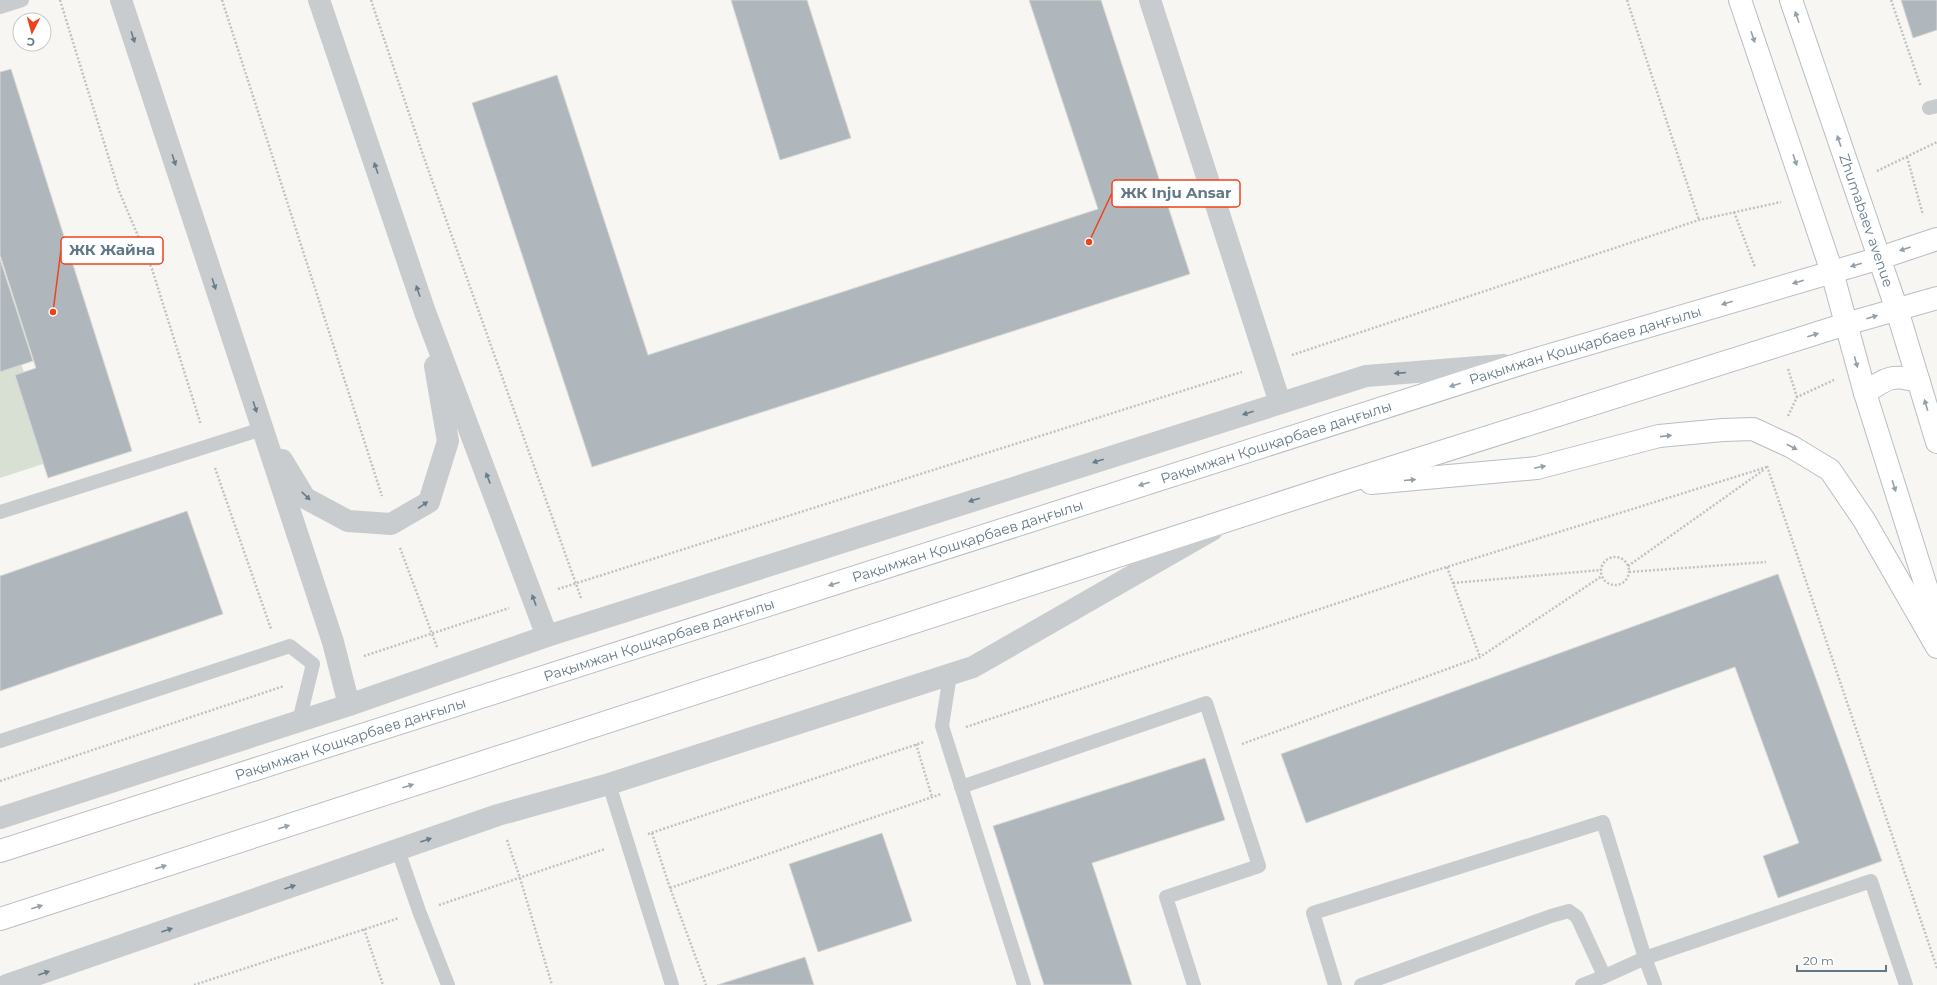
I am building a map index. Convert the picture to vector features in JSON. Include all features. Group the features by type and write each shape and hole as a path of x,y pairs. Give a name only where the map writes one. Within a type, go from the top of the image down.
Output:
{"main road":[{"path":"1740,0 1832,272 1865,393 1937,621"},
{"name":"Zhumabaev avenue","path":"1791,0 1852,182 1898,310 1937,442"},
{"name":"Рақымжан Қошқарбаев даңғылы","path":"0,851 1523,363 1880,258 1934,240"},
{"path":"0,919 1236,517 1846,324 1937,298"},
{"path":"1865,393 1884,379 1905,377 1919,382"},
{"path":"1330,487 1537,468 1659,436 1723,430 1753,429 1792,447 1830,470 1864,520 1937,647"}],"street":[{"path":"121,0 333,642 349,705"},
{"path":"319,0 425,312 547,636"},
{"path":"1150,0 1280,403"},
{"path":"262,429 305,498 348,521 391,524 429,502 448,441 425,312"},
{"path":"0,818 349,705 547,636 1366,376 1523,363"},
{"path":"10,985 498,815 609,784 973,667 1236,517"}],"lane":[{"path":"0,7 22,0"},
{"path":"0,512 262,429"},
{"path":"0,741 290,646 313,664 299,721"},
{"path":"950,675 942,726 1024,985"},
{"path":"961,787 1206,703 1259,866 1166,897 1194,985"},
{"path":"609,784 672,985"},
{"path":"1335,985 1312,913 1603,822 1645,958 1655,985"},
{"path":"398,850 419,911 448,985"},
{"path":"1582,985 1645,958 1871,881 1906,985"},
{"path":"1361,985 1551,916 1569,911 1577,917 1601,969 1603,977"}],"path":[{"path":"60,0 119,191 152,269 208,447 278,650"},
{"path":"222,0 391,524 433,634"},
{"path":"371,0 423,155 590,623"},
{"path":"1627,0 1699,220"},
{"path":"1891,0 1933,107"},
{"path":"1852,182 1937,142"},
{"path":"1907,157 1934,240"},
{"path":"339,664 433,634 576,583 1267,364 1699,220 1807,197"},
{"path":"1734,212 1764,292"},
{"path":"1858,368 1797,398 1775,439 1767,467 1937,968"},
{"path":"1628,566 1767,467"},
{"path":"194,985 520,878 945,734 1447,567 1767,467"},
{"path":"1613,557 1624,560 1628,566 1629,572 1623,583 1617,585 1605,581 1602,576 1601,570 1607,559 1613,557"},
{"path":"1629,572 1766,562"},
{"path":"1447,567 1480,656"},
{"path":"1453,583 1601,570"},
{"path":"1222,751 1480,656 1602,576"},
{"path":"0,781 310,677"},
{"path":"916,744 932,797"},
{"path":"670,888 961,787"},
{"path":"498,815 520,878 552,985"},
{"path":"652,833 670,888 706,985"},
{"path":"364,930 383,985"}],"shaded area":[{"path":"12,338 55,460 0,478 0,341"}],"building":[{"path":"731,0 807,0 851,138 780,160"},
{"path":"1029,0 1101,0 1190,274 592,467 472,103 557,75 648,355 1098,209"},
{"path":"1901,0 1937,0 1937,30 1913,38"},
{"path":"11,69 132,451 48,478 15,375 36,368 0,255 0,72"},
{"path":"0,259 33,361 0,372"},
{"path":"187,511 223,614 0,691 0,576"},
{"path":"1778,574 1882,861 1778,898 1763,856 1799,843 1735,667 1306,823 1281,754"},
{"path":"1205,758 1225,820 1092,863 1132,985 1044,985 993,826"},
{"path":"882,833 912,921 818,952 789,864"},
{"path":"805,957 814,985 717,985"}],"place":[{"name":"ЖК Inju Ansar","path":"1089,242"},
{"name":"ЖК Жайна","path":"53,312"}]}
